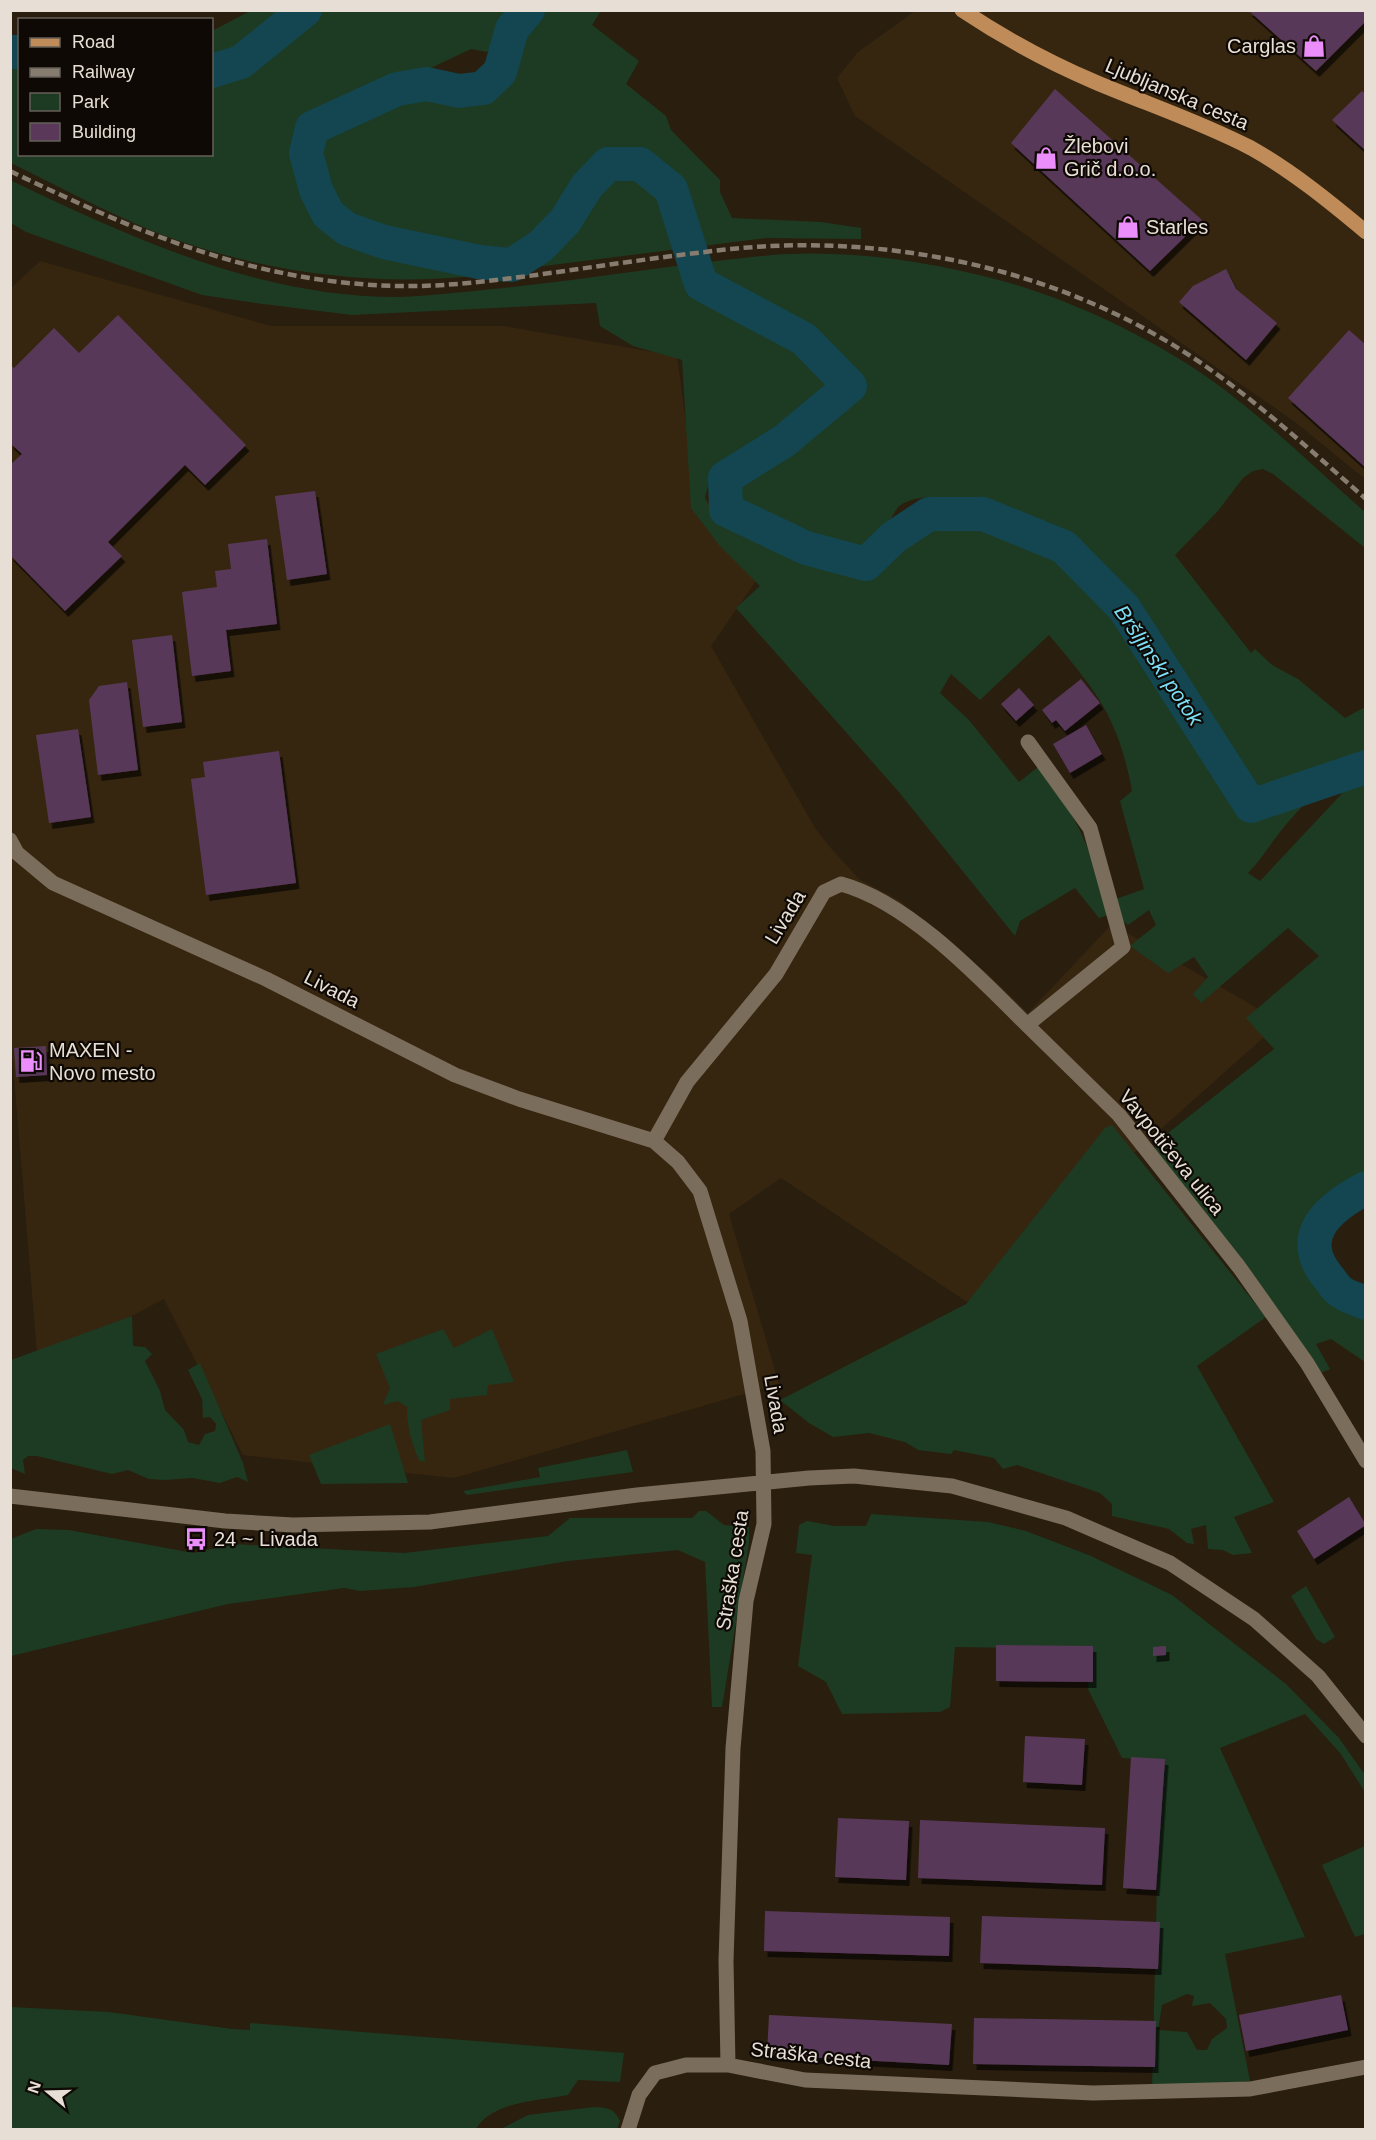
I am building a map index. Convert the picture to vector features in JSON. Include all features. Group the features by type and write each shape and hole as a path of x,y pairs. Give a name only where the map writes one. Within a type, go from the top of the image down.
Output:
{"main road":[{"name":"Ljubljanska cesta","path":"962,10 1002,37 1058,66 1192,121 1252,149 1284,169 1365,232"}],"street":[{"path":"1027,1025 1123,947 1090,828 1028,741"},
{"name":"Livada","path":"10,840 17,853 53,883 266,979 455,1075 519,1099 654,1141 678,1162 700,1191 712,1224 740,1321 763,1451 763,1484"},
{"name":"Livada","path":"654,1141 687,1082 776,974 824,892 841,884 866,891 909,919 973,972 1027,1025"},
{"name":"Vavpotičeva ulica","path":"1027,1025 1119,1115 1239,1267 1307,1363 1365,1461"},
{"path":"10,1496 225,1521 293,1525 430,1522 637,1495 809,1478 854,1476 952,1486 1066,1518 1170,1563 1254,1619 1318,1676 1365,1736"},
{"name":"Straška cesta","path":"763,1484 764,1524 746,1601 733,1748 726,1961 728,2065 804,2080 1093,2092 1250,2089 1365,2067"},
{"path":"628,2130 639,2095 655,2073 686,2065 728,2065"}],"shaded area":[{"path":"915,11 1365,11 1365,479 1295,422 855,116 837,78 858,52"},
{"path":"40,261 271,326 504,326 677,356 695,491 772,558 711,646 815,828 829,846 859,879 900,901 989,975 1028,1013 1112,924 1281,1022 967,1302 781,1178 729,1214 779,1384 454,1478 243,1455 164,1299 38,1365 10,1028 10,289"}],"green space":[{"path":"250,11 294,11 237,57 213,63 213,30"},
{"path":"317,11 514,11 498,42 487,52 471,49 433,67 389,80 303,119 293,135 309,204 322,222 333,231 374,250 446,264 461,268 474,276 434,279 352,277 312,273 232,257 155,232 11,163 11,59 18,59 18,156 213,156 213,77 250,65"},
{"path":"536,11 601,11 592,25 639,61 626,84 666,116 671,130 720,180 720,192 732,218 821,222 861,228 861,239 766,238 536,267 568,235 602,182 621,175 647,183 666,199 685,195 653,166 623,152 607,155 595,164 551,226 535,239 517,247 477,253 436,248 366,228 356,224 340,212 328,194 321,173 319,157 324,137 342,123 372,110 417,96 461,97 477,95 493,88 503,79 519,37"},
{"path":"10,180 150,243 247,276 296,287 347,294 398,297 527,285 761,256 851,255 911,262 970,273 1024,287 1102,318 1176,357 1242,403 1365,512 1365,548 1273,474 1263,469 1253,471 1243,478 1218,511 1175,555 1251,653 1255,649 1272,665 1298,679 1345,718 1365,707 1365,761 1339,775 1306,803 1248,873 1260,881 1349,786 1365,774 1365,1182 1341,1196 1309,1226 1308,1241 1314,1268 1329,1290 1352,1306 1365,1311 1365,1362 1331,1339 1316,1344 1330,1369 1321,1373 1283,1317 1242,1263 1158,1159 1155,1148 1158,1141 1274,1049 1246,1018 1319,956 1288,928 1201,1003 1193,994 1208,977 1194,957 1168,973 1130,946 1156,925 1149,910 1128,925 1121,919 1116,899 1144,889 1120,801 1132,791 1126,765 1120,743 1103,706 1080,672 1049,635 980,700 951,674 940,693 969,720 1019,782 1038,767 1074,820 1096,872 1108,915 1099,918 1075,888 1020,921 1015,936 898,791 736,608 760,586 719,545 691,508 682,360 633,346 600,326 596,303 352,315 263,304 202,295 26,232 11,223","holes":["789,430 794,441 735,483 729,493 731,500 833,551 850,550 865,544 879,534 899,506 919,498 943,499 993,511 1043,529 1089,556 1129,591 1147,612 1137,620 1058,557 1030,543 960,519 916,518 895,537 872,565 845,569 824,566 711,512 705,497 709,483 718,470"]},
{"path":"1112,1125 1266,1317 1197,1366 1274,1502 1234,1517 1252,1553 1233,1555 1223,1550 1208,1549 1206,1525 1191,1529 1194,1544 1187,1543 1169,1529 1112,1516 1112,1504 1100,1493 1017,1465 1003,1469 994,1458 954,1450 951,1454 918,1450 905,1442 869,1433 833,1437 809,1423 780,1400 966,1304 1105,1128"},
{"path":"132,1316 133,1346 145,1347 152,1354 145,1361 160,1391 165,1410 184,1430 188,1442 199,1445 205,1434 215,1431 216,1424 210,1417 203,1418 202,1399 188,1370 200,1363 243,1463 248,1482 237,1477 220,1483 192,1478 149,1479 128,1470 112,1474 37,1456 28,1456 23,1460 25,1474 11,1468 11,1360"},
{"path":"443,1329 454,1348 492,1329 514,1382 488,1385 487,1395 450,1399 450,1410 421,1420 425,1462 419,1460 414,1447 407,1407 398,1401 383,1405 390,1388 376,1354"},
{"path":"390,1424 408,1483 321,1484 309,1455"},
{"path":"627,1450 633,1472 467,1495 463,1491 540,1477 538,1468"},
{"path":"699,1511 706,1511 724,1525 749,1527 749,1543 722,1707 712,1707 705,1562 678,1550 568,1561 414,1587 360,1591 344,1588 228,1604 11,1656 11,1539 36,1529 69,1530 193,1553 233,1544 404,1553 548,1536 570,1518 692,1518"},
{"path":"871,1514 988,1522 1026,1531 1091,1556 1172,1595 1286,1684 1339,1738 1365,1775 1365,1792 1340,1753 1305,1714 1220,1748 1305,1937 1225,1954 1250,2081 1152,2091 1160,1760 1122,1758 1088,1689 1090,1649 955,1647 950,1707 940,1712 842,1714 826,1682 798,1666 812,1555 796,1553 799,1525 807,1521 835,1526 866,1526","holes":["1187,1994 1194,1996 1192,2006 1210,2003 1226,2019 1227,2028 1212,2039 1207,2050 1197,2050 1187,2032 1158,2030 1162,2005"]},
{"path":"1306,1586 1335,1637 1324,1644 1316,1639 1291,1596"},
{"path":"1365,1846 1365,1934 1355,1937 1322,1865"},
{"path":"11,2007 109,2012 232,2029 250,2030 250,2023 624,2053 620,2082 578,2080 568,2095 504,2108 483,2120 476,2129 11,2129"},
{"path":"594,2107 613,2111 620,2121 617,2129 501,2129 528,2115"}],"building":[{"name":"Carglas","path":"1248,10 1366,10 1366,21 1316,71"},
{"path":"1055,89 1202,220 1150,271 1011,143"},
{"path":"1362,91 1366,94 1366,151 1332,120"},
{"path":"1226,269 1236,289 1277,323 1246,360 1179,302 1193,286"},
{"path":"118,315 246,445 205,485 185,465 108,542 122,556 65,611 10,555 10,465 22,454 10,443 10,365 14,368 54,328 79,353"},
{"path":"1349,330 1366,345 1366,468 1288,398"},
{"path":"315,491 327,574 287,580 275,496"},
{"path":"267,539 277,624 226,630 231,671 192,676 182,592 217,587 215,571 231,569 228,544"},
{"path":"172,635 182,722 143,727 132,640"},
{"path":"1081,679 1100,703 1065,731 1056,720 1052,723 1042,710"},
{"path":"127,682 138,770 98,775 89,700 99,686"},
{"path":"1019,688 1034,705 1016,721 1001,704"},
{"path":"1086,725 1102,754 1070,773 1053,744"},
{"path":"78,729 91,817 49,823 36,735"},
{"path":"279,751 296,883 206,895 191,779 205,777 203,762"},
{"name":"MAXEN - Novo mesto","path":"46,1046 47,1075 16,1077 14,1048"},
{"path":"1349,1497 1366,1525 1314,1559 1297,1531"},
{"path":"996,1645 1093,1646 1093,1682 996,1681"},
{"path":"1166,1646 1166,1655 1153,1656 1153,1647"},
{"path":"1025,1736 1085,1739 1082,1785 1023,1782"},
{"path":"1131,1757 1165,1759 1156,1890 1123,1888"},
{"path":"838,1818 909,1821 906,1880 835,1877"},
{"path":"920,1820 1105,1828 1102,1885 918,1878"},
{"path":"765,1911 950,1917 949,1956 764,1951"},
{"path":"982,1916 1160,1922 1158,1969 980,1963"},
{"path":"1341,1995 1348,2030 1246,2051 1239,2015"},
{"path":"769,2015 952,2024 949,2065 767,2055"},
{"path":"974,2018 1156,2021 1155,2067 973,2064"}],"waterway":[{"name":"Bršljinski potok","path":"213,71 241,62 305,10"},
{"name":"Bršljinski potok","path":"528,10 512,29 500,72 483,88 459,91 427,84 397,89 312,128 306,153 316,190 328,214 347,229 384,242 479,262 512,265 541,246 565,221 587,186 608,164 640,164 671,189 701,284 804,339 850,386 784,441 725,478 726,510 806,548 866,564 894,537 929,514 983,514 1064,547 1124,608 1251,806 1366,767"},
{"name":"Bršljinski potok","path":"10,52 18,52"},
{"name":"Bršljinski potok","path":"1366,1188 1329,1214 1320,1225 1315,1249 1319,1262 1337,1288 1345,1295 1366,1303"}],"railway":[{"path":"10,171 104,214 198,250 245,264 345,283 432,286 536,275 731,249 794,245 858,247 921,254 984,267 1046,285 1105,309 1162,338 1215,373 1254,403 1366,499"}],"place":[{"name":"Carglas","path":"1314,46"},
{"name":"Žlebovi Grič d.o.o.","path":"1046,158"},
{"name":"Starles","path":"1128,227"},
{"name":"MAXEN - Novo mesto","path":"31,1061"},
{"name":"24 ~ Livada","path":"196,1539"}]}
